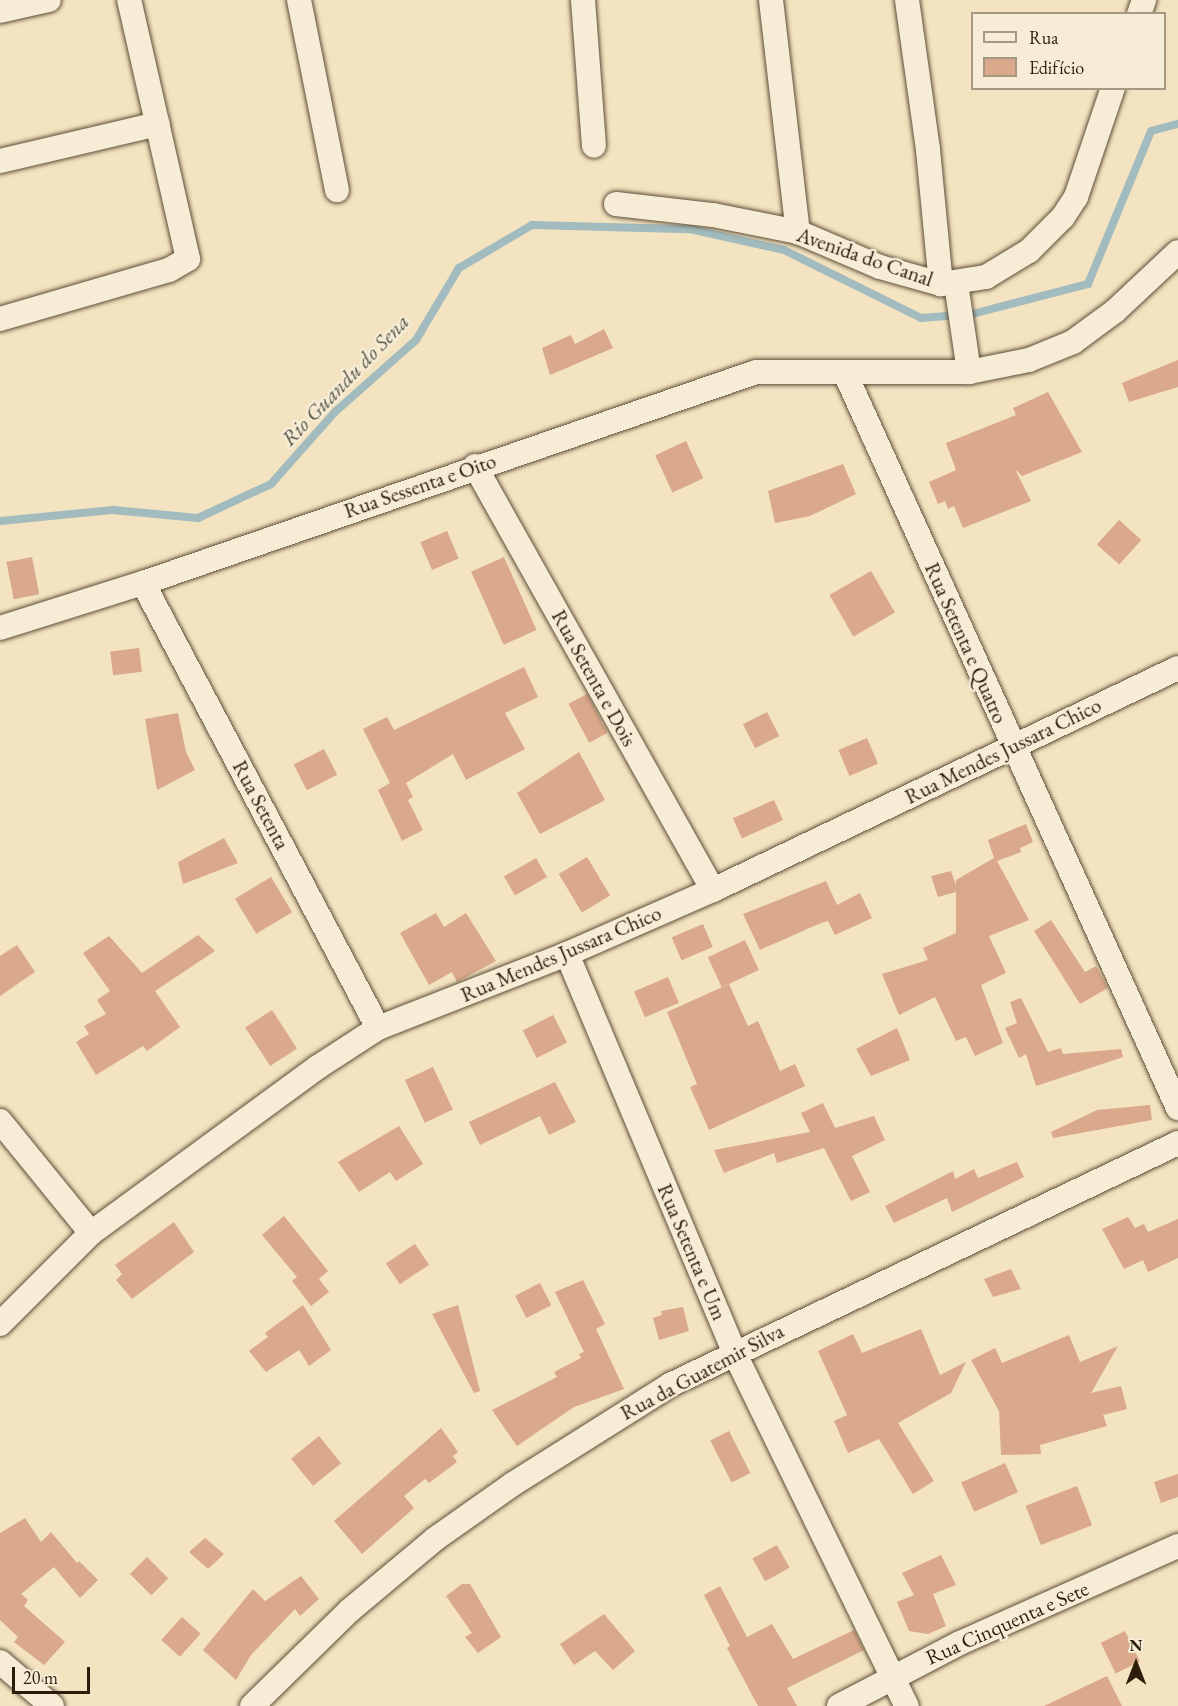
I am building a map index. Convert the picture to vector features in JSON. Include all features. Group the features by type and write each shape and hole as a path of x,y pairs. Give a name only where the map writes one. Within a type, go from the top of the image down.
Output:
{"street":[{"path":"0,11 50,0"},
{"path":"0,319 184,263 187,250 129,0"},
{"path":"299,0 337,190"},
{"path":"583,0 594,146"},
{"path":"771,0 798,232"},
{"path":"907,0 928,150 952,288 968,363"},
{"name":"Avenida do Canal","path":"616,204 713,215 798,232 880,267 952,288 986,277 1011,265 1063,217 1076,197 1112,90"},
{"path":"0,161 158,124"},
{"name":"Rua Sessenta e Oito","path":"0,628 143,583 475,466 756,372 845,373 1029,360 1073,342 1125,304 1178,252"},
{"name":"Rua Setenta e Quatro","path":"845,373 1012,746 1178,1108"},
{"name":"Rua Setenta e Dois","path":"475,466 713,890"},
{"name":"Rua Setenta","path":"143,583 378,1028"},
{"name":"Rua Mendes Jussara Chico","path":"0,1324 91,1233 318,1067 378,1028 567,954 713,890 1178,668"},
{"name":"Rua Setenta e Um","path":"567,954 734,1352 907,1706"},
{"path":"0,1121 91,1233"},
{"name":"Rua da Guatemir Silva","path":"252,1706 349,1611 435,1539 513,1484 670,1385 734,1352 1178,1143"},
{"name":"Rua Cinquenta e Sete","path":"839,1706 892,1676 1178,1546"},
{"path":"0,1662 52,1706"}],"building":[{"path":"604,329 613,348 550,375 542,348 571,335 575,344"},
{"path":"1178,360 1178,387 1129,402 1122,383"},
{"path":"1048,392 1082,452 1022,476 1015,469 1031,501 963,528 954,506 948,509 945,501 938,504 929,482 956,470 946,443 1016,415 1013,408"},
{"path":"686,441 703,478 673,493 655,455"},
{"path":"843,464 856,494 810,516 775,523 768,491"},
{"path":"1119,520 1141,540 1119,565 1097,545"},
{"path":"447,531 459,559 432,570 420,542"},
{"path":"32,557 39,594 14,599 6,562"},
{"path":"504,557 537,630 504,645 471,572"},
{"path":"871,571 895,613 853,637 829,595"},
{"path":"139,648 142,672 113,675 110,652"},
{"path":"524,667 538,697 505,713 525,749 466,780 453,754 406,783 413,797 408,800 423,830 402,841 378,790 390,783 363,729 387,717 394,730"},
{"path":"587,694 608,733 589,743 568,704"},
{"path":"767,712 779,736 755,748 743,724"},
{"path":"178,713 186,752 195,770 157,790 145,719"},
{"path":"867,738 878,764 849,776 838,750"},
{"path":"324,749 337,775 307,790 294,764"},
{"path":"579,752 605,800 540,834 517,793"},
{"path":"774,800 783,820 742,838 733,818"},
{"path":"1026,824 1033,842 1020,848 1021,852 997,861 1029,920 989,936 1006,973 981,985 1003,1043 975,1056 966,1037 956,1041 935,997 899,1015 882,974 928,960 923,948 956,933 956,892 938,897 931,876 951,871 956,885 956,880 994,858 988,840"},
{"path":"224,838 238,863 183,884 178,862"},
{"path":"587,857 610,896 582,913 559,874"},
{"path":"536,858 547,877 515,896 504,876"},
{"path":"271,877 292,912 256,934 235,899"},
{"path":"826,881 837,905 860,893 872,918 835,935 828,921 821,923 760,950 743,914"},
{"path":"436,913 444,927 466,913 496,961 457,982 452,972 429,985 400,933"},
{"path":"1051,920 1085,972 1096,966 1108,988 1080,1004 1034,931"},
{"path":"703,924 713,947 681,960 672,937"},
{"path":"198,935 215,951 155,991 180,1027 147,1051 143,1046 96,1075 76,1042 89,1034 84,1026 106,1014 97,1000 110,991 83,953 109,936 142,973"},
{"path":"745,940 759,970 722,987 708,957"},
{"path":"17,945 35,972 0,996 0,956"},
{"path":"668,977 679,1003 645,1017 634,991"},
{"path":"729,984 748,1026 758,1021 780,1071 795,1064 805,1086 709,1130 690,1087 697,1084 667,1012"},
{"path":"1021,998 1048,1052 1061,1048 1063,1054 1121,1049 1123,1057 1036,1086 1026,1054 1019,1058 1005,1028 1017,1023 1010,1002"},
{"path":"272,1010 297,1049 270,1066 245,1027"},
{"path":"553,1015 567,1043 537,1058 523,1030"},
{"path":"897,1028 910,1060 871,1076 856,1049"},
{"path":"433,1067 453,1110 425,1123 405,1080"},
{"path":"555,1082 576,1122 549,1135 540,1116 480,1145 469,1122"},
{"path":"823,1103 835,1128 874,1116 885,1140 852,1156 870,1192 851,1201 824,1148 777,1163 774,1153 724,1173 714,1150 810,1132 801,1113"},
{"path":"1150,1105 1152,1120 1053,1138 1051,1132 1097,1110"},
{"path":"399,1126 423,1164 396,1181 390,1172 359,1192 338,1162"},
{"path":"1017,1162 1024,1177 952,1212 947,1198 894,1223 885,1206 953,1171 955,1179 974,1169 978,1178"},
{"path":"284,1216 328,1271 319,1279 329,1292 311,1306 292,1281 297,1277 262,1235"},
{"path":"1128,1217 1135,1228 1144,1224 1148,1232 1178,1219 1178,1258 1148,1272 1143,1260 1124,1269 1102,1229"},
{"path":"174,1222 194,1252 132,1299 116,1280 122,1274 115,1265"},
{"path":"415,1244 429,1265 400,1284 386,1264"},
{"path":"1011,1269 1021,1289 993,1297 984,1279"},
{"path":"583,1280 605,1324 596,1329 624,1389 574,1407 517,1446 492,1410 557,1377 554,1372 581,1358 579,1354 584,1352 555,1292"},
{"path":"540,1283 551,1305 526,1318 515,1296"},
{"path":"303,1305 331,1350 309,1366 299,1350 266,1372 249,1351 268,1337 265,1333"},
{"path":"458,1305 480,1391 474,1393 432,1314"},
{"path":"683,1307 689,1331 659,1340 653,1318 662,1315 661,1311"},
{"path":"921,1329 940,1375 966,1362 951,1393 898,1423 934,1481 913,1494 879,1439 848,1453 834,1421 847,1415 818,1351 853,1334 862,1353"},
{"path":"1069,1335 1080,1362 1118,1346 1091,1393 1121,1386 1127,1409 1103,1415 1107,1426 1040,1445 1041,1454 1001,1455 999,1411 971,1360 995,1348 1002,1363"},
{"path":"441,1428 458,1452 453,1456 457,1462 429,1483 425,1479 404,1496 414,1508 362,1554 334,1521"},
{"path":"729,1431 750,1473 732,1482 710,1441"},
{"path":"319,1436 341,1463 313,1486 291,1459"},
{"path":"1005,1463 1018,1492 974,1512 961,1483"},
{"path":"1178,1474 1178,1497 1161,1503 1154,1482"},
{"path":"1077,1486 1092,1525 1041,1545 1026,1506"},
{"path":"25,1518 41,1542 51,1532 77,1563 79,1561 98,1580 80,1598 54,1567 21,1594 28,1600 24,1606 65,1642 44,1665 14,1642 18,1637 0,1620 0,1533"},
{"path":"205,1538 224,1554 208,1569 189,1552"},
{"path":"777,1545 790,1568 765,1581 753,1559"},
{"path":"941,1555 956,1585 933,1594 946,1626 928,1634 909,1631 897,1602 914,1595 902,1573"},
{"path":"147,1557 168,1578 151,1595 130,1574"},
{"path":"301,1576 319,1599 300,1616 295,1609 251,1655 236,1680 203,1650 253,1589 265,1601"},
{"path":"462,1584 470,1584 501,1637 478,1653 465,1637 472,1633 446,1596"},
{"path":"720,1586 747,1637 772,1624 793,1659 854,1630 864,1650 787,1688 797,1706 758,1706 727,1648 730,1646 704,1595"},
{"path":"604,1614 635,1651 613,1670 595,1651 574,1665 560,1644"},
{"path":"182,1617 201,1634 180,1657 161,1640"},
{"path":"1125,1631 1140,1662 1116,1673 1101,1643"},
{"path":"1107,1676 1122,1706 1044,1706"}],"waterway":[{"name":"Rio Guandu do Sena","path":"0,521 113,510 198,518 271,484 335,412 416,340 459,268 532,225 690,229 784,250 921,318 972,314 1088,284 1151,131 1178,124"}]}
